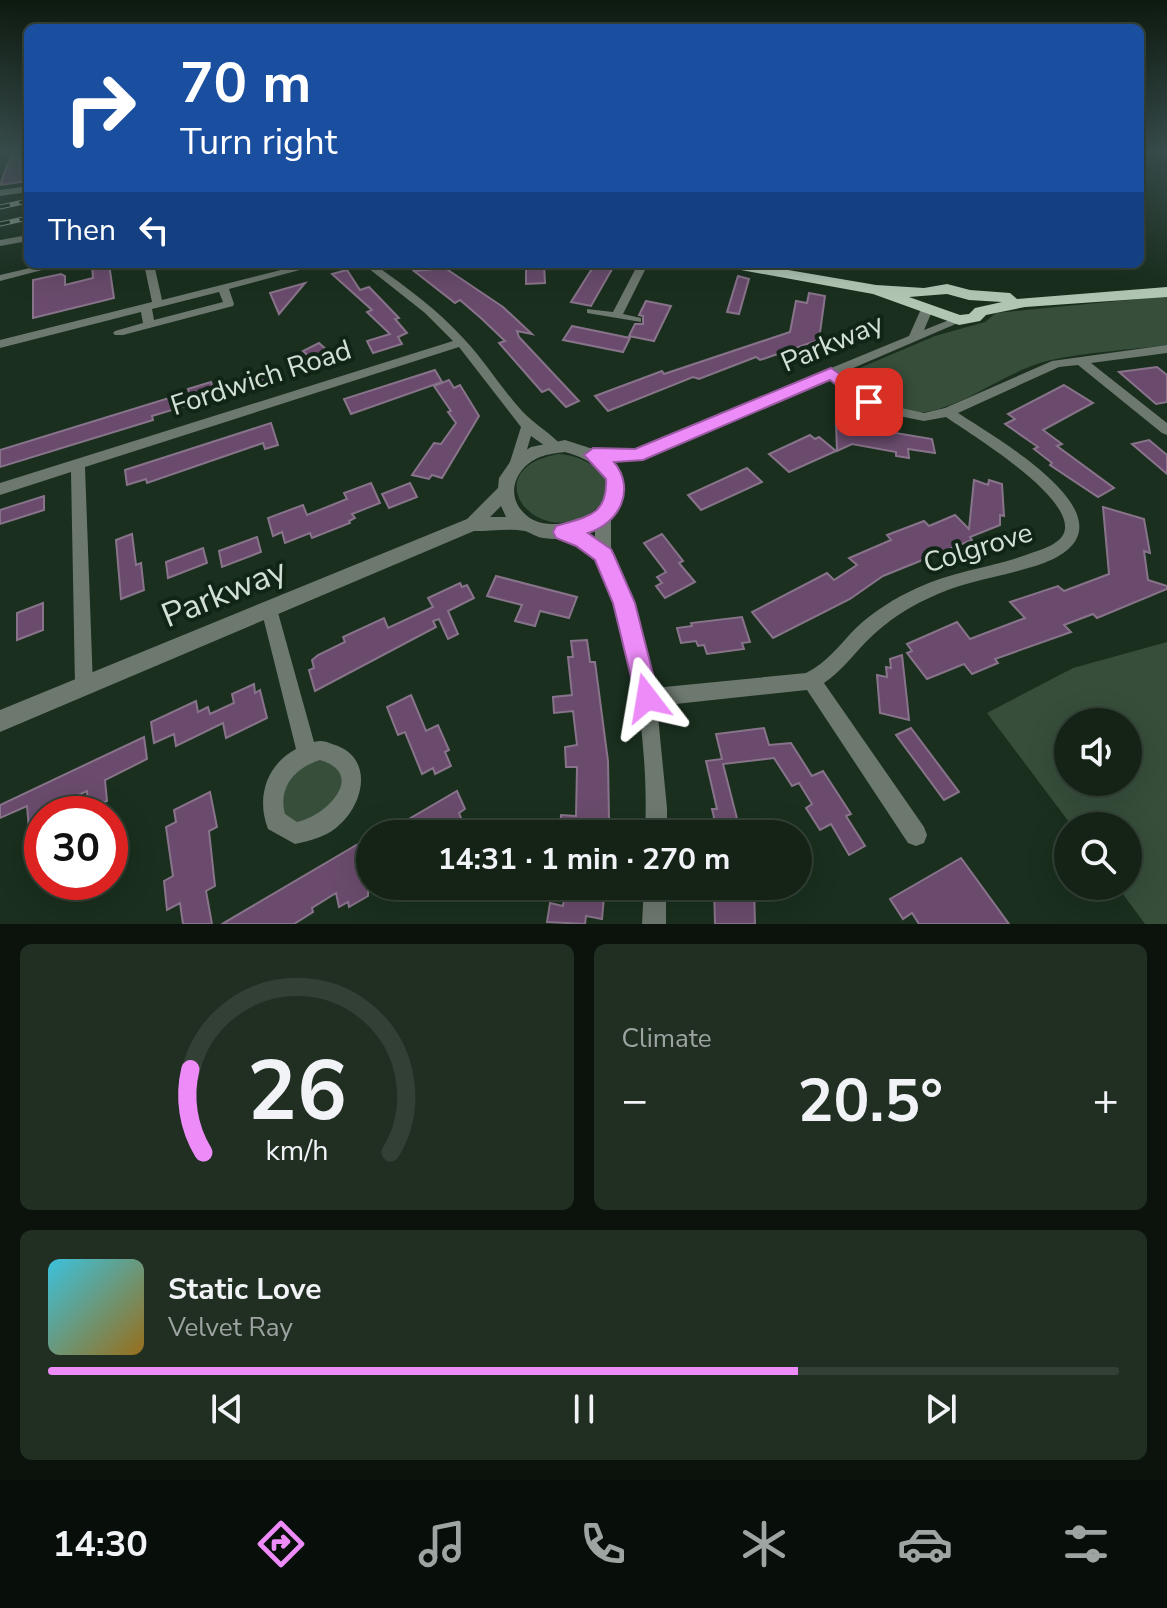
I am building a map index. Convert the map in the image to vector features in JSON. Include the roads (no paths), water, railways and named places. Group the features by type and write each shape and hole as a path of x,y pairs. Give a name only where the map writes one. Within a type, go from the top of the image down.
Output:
{"main road":[{"path":"752,268 876,290 926,304 959,320 974,318 981,311 1025,302 1167,292"},
{"path":"926,304 936,288 1025,302"},
{"path":"969,295 981,311"}],"street":[{"path":"0,243 24,239"},
{"path":"0,278 43,268"},
{"path":"150,268 158,304"},
{"path":"0,344 301,268"},
{"path":"373,268 434,315 509,399 527,428 556,447"},
{"path":"616,316 641,268"},
{"path":"119,333 229,304 223,288"},
{"name":"Parkway","path":"915,336 926,304"},
{"path":"146,307 149,325"},
{"path":"591,311 637,320"},
{"name":"Parkway","path":"593,455 636,455 959,320"},
{"name":"Fordwich Road","path":"0,489 461,342"},
{"path":"831,373 869,402 890,412 924,417 948,412 1033,373 1080,360 1167,349"},
{"path":"1080,360 1167,430"},
{"name":"Colgrove","path":"811,680 868,628 920,593 957,578 1058,551 1072,535 1073,525 1063,500 1028,469 948,412"},
{"path":"517,462 527,428"},
{"path":"603,518 577,530 563,532 525,524 509,509 503,493 508,472 531,453 556,447 583,450 593,455 610,468 615,479 616,492 603,518 603,555 624,603 647,698 655,820"},
{"name":"Parkway","path":"615,479 636,455"},
{"path":"78,464 84,686"},
{"name":"Parkway","path":"473,524 503,493"},
{"name":"Parkway","path":"0,721 473,524 525,524"},
{"path":"563,532 583,540 603,555"},
{"path":"269,609 307,753"},
{"path":"647,698 756,689 811,680 916,835"},
{"path":"654,924 655,900"}],"railway":[{"path":"0,207 24,202"},
{"path":"0,224 24,219"}]}
